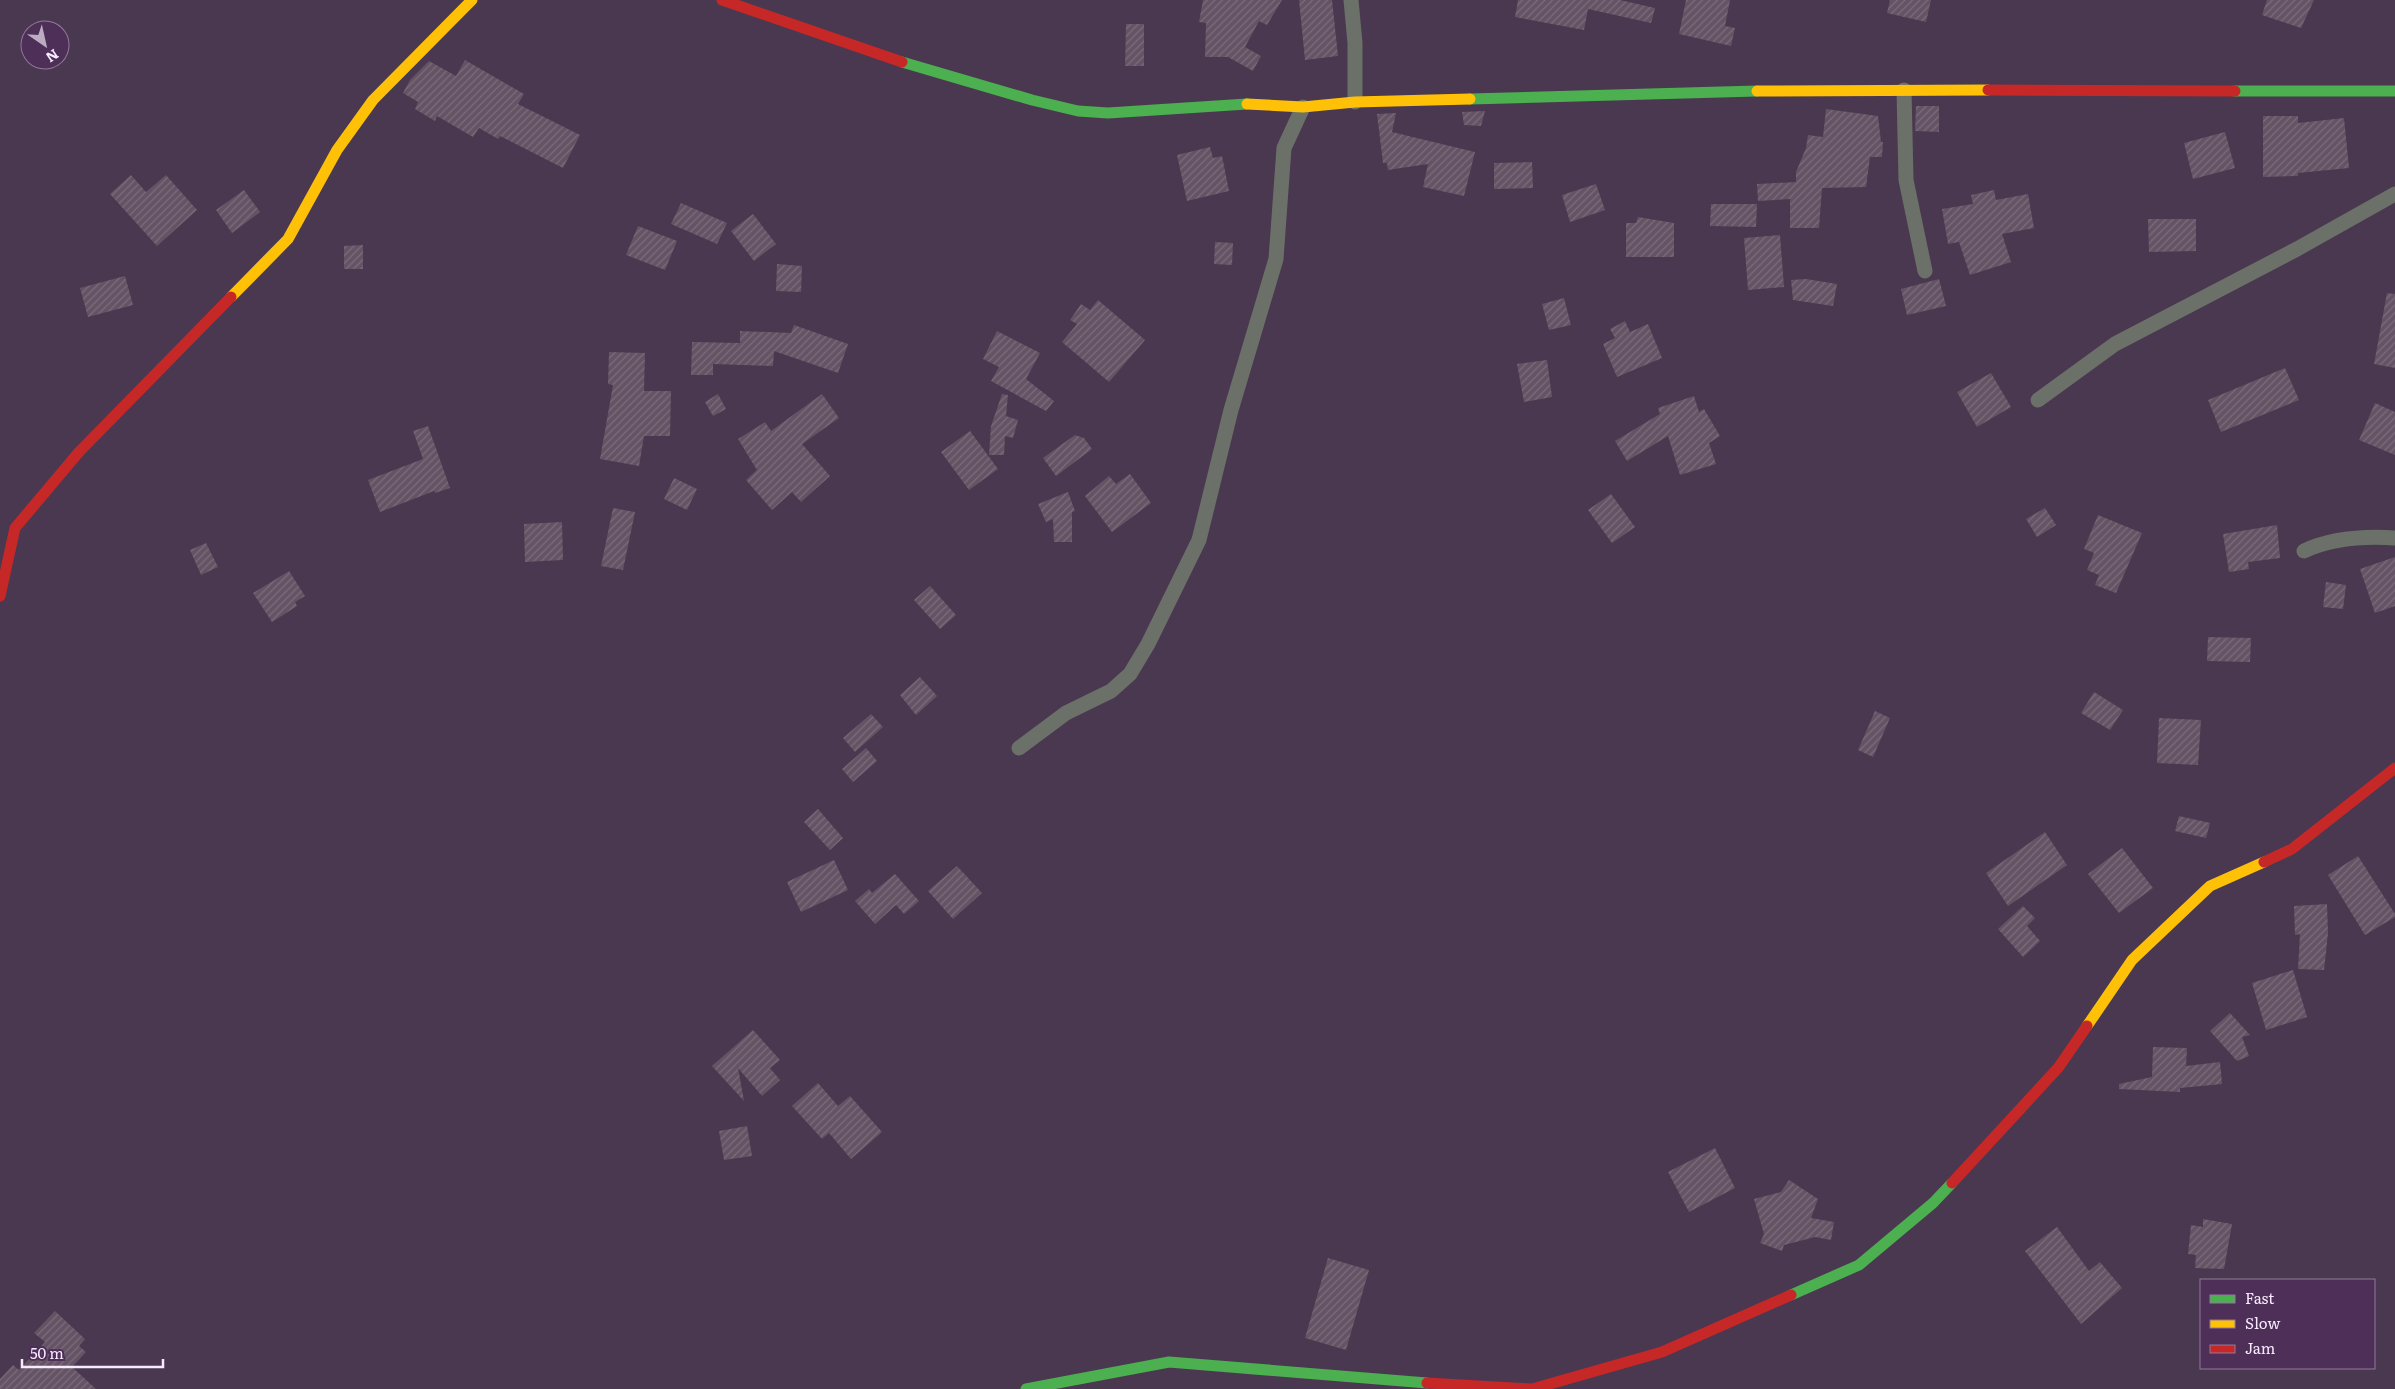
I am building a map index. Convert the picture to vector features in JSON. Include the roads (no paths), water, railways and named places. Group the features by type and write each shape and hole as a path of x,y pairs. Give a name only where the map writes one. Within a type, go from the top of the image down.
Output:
{"street":[{"path":"0,596 15,528 79,452 288,239 337,150 373,100 472,0"},
{"path":"722,0 873,53 1032,100 1078,111 1108,113 1252,104 1302,108 1355,102 1812,90 2395,91"},
{"path":"1351,0 1355,43 1355,102"},
{"path":"1904,90 1906,180 1926,271"},
{"path":"1019,748 1066,713 1111,690 1130,674 1148,644 1199,540 1231,410 1276,259 1284,148 1302,108"},
{"path":"2038,400 2115,344 2297,249 2395,194"},
{"path":"2304,551 2320,543 2342,539 2395,538"},
{"path":"1026,1389 1169,1362 1370,1380 1532,1389 1662,1352 1859,1265 1933,1203 2058,1068 2132,960 2210,886 2292,849 2395,768"}]}
